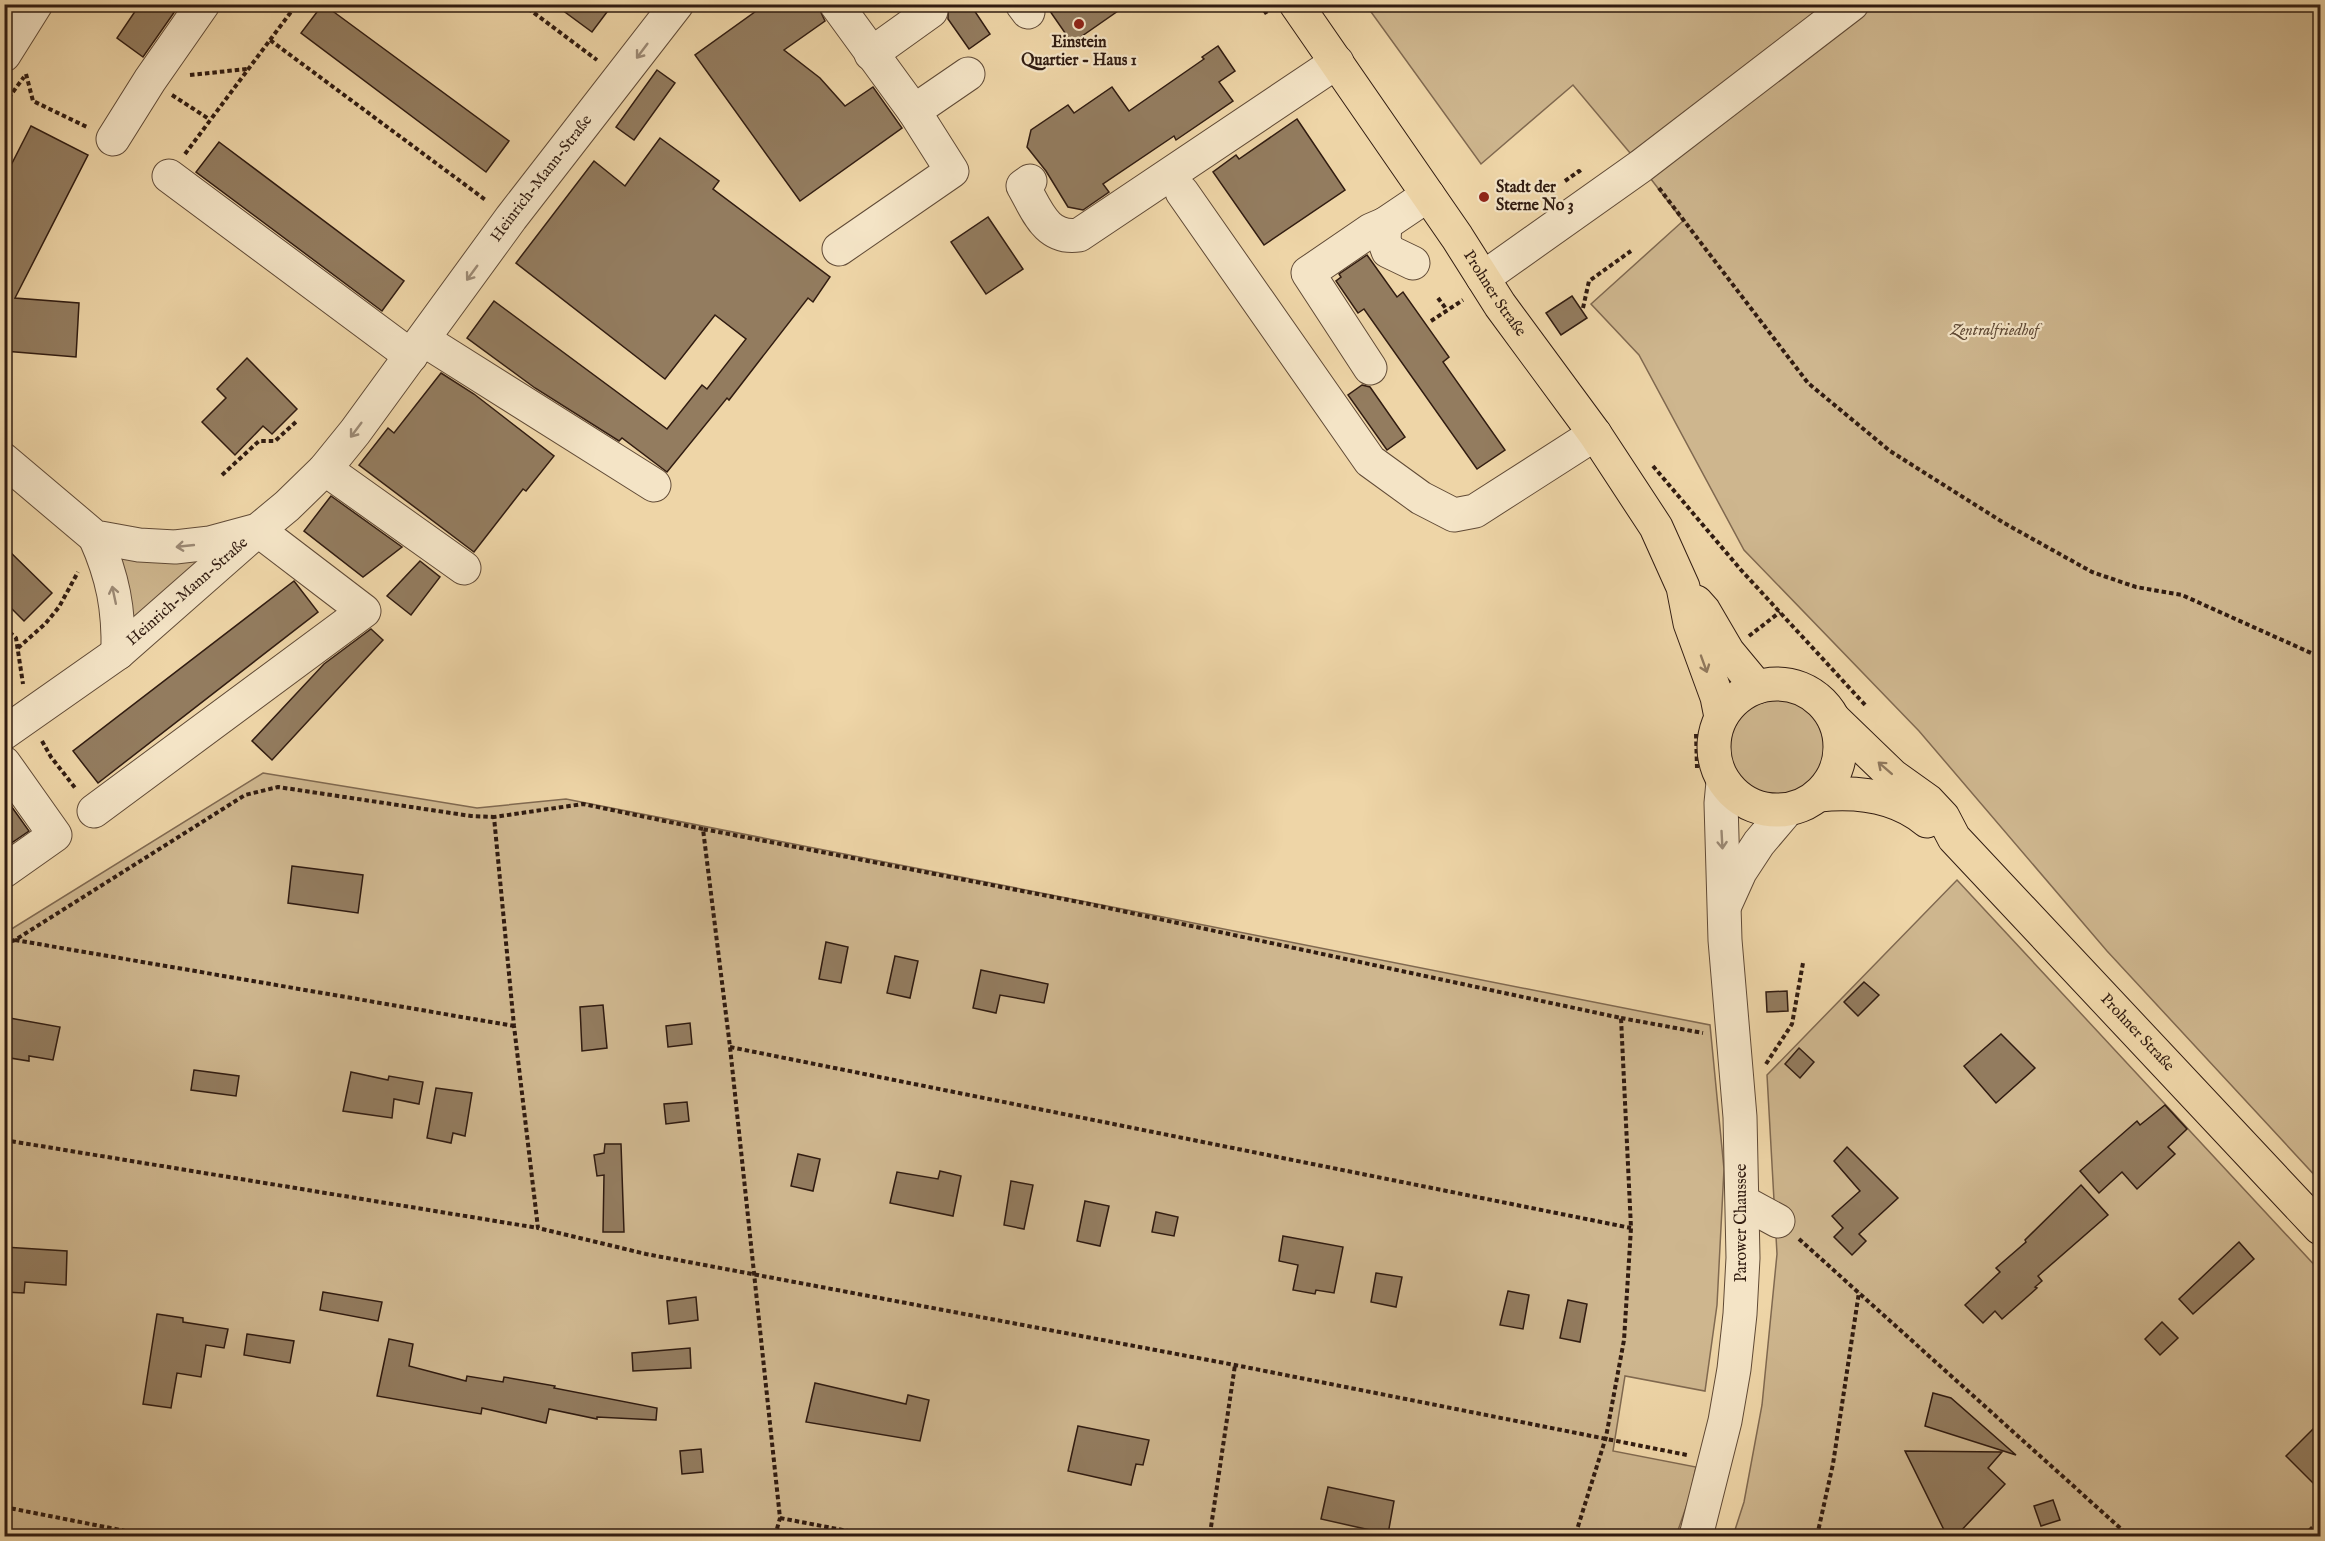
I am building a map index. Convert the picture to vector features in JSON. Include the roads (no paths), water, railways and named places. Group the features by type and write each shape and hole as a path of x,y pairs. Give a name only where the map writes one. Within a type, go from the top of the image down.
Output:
{"main road":[{"name":"Prohner Straße","path":"1296,4 1428,195 1475,288 1595,434 1656,527 1683,587 1690,623 1717,697 1709,724"},
{"name":"Prohner Straße","path":"1683,587 1704,611 1728,652 1757,687"},
{"name":"Parower Chaussee","path":"1772,684 1802,689 1820,701 1834,719 1839,735 1840,752 1837,768 1830,783 1819,795 1804,805 1772,811 1751,805 1710,778 1716,766 1713,750 1715,733 1709,724 1743,694 1757,687 1772,684"},
{"name":"Prohner Straße","path":"1834,719 1893,776 1928,801 1943,818 1954,838"},
{"name":"Prohner Straße","path":"1819,795 1853,794 1904,805 1954,838 2320,1228"}],"street":[{"path":"15,65 36,4"},
{"path":"113,139 150,80 203,4"},
{"name":"Heinrich-Mann-Straße","path":"16,725 118,653 287,506 325,469 355,432 511,218 677,4"},
{"path":"836,4 914,111 952,171 839,249"},
{"path":"1475,288 1641,166 1852,4"},
{"path":"871,54 931,11"},
{"path":"1030,181 1023,186 1046,224 1058,234 1066,237 1079,235 1337,62"},
{"path":"914,111 968,74"},
{"path":"169,177 417,348 654,485"},
{"path":"1182,192 1370,461 1421,498 1454,515 1475,511 1595,434"},
{"path":"1370,368 1308,273 1428,195"},
{"path":"1384,224 1384,240 1388,251 1413,263"},
{"name":"Heinrich-Mann-Straße","path":"4,460 95,537 108,567 118,612 118,653"},
{"path":"325,469 464,568"},
{"path":"94,811 364,611 258,530"},
{"name":"Heinrich-Mann-Straße","path":"95,537 139,545 175,548 210,543 258,530"},
{"path":"4,763 55,835 4,871"},
{"name":"Parower Chaussee","path":"1696,1536 1725,1421 1734,1370 1740,1314 1743,1202 1740,1117 1733,1034 1740,973 1725,940 1721,803 1710,778"},
{"name":"Parower Chaussee","path":"1725,905 1740,872 1759,843 1787,810"},
{"path":"1743,1202 1778,1221"}],"place":[{"name":"Einstein Quartier - Haus 1","path":"1079,24"},
{"name":"Stadt der Sterne No 3","path":"1484,197"}],"park label":[{"name":"Zentralfriedhof","path":"1995,331"}]}
